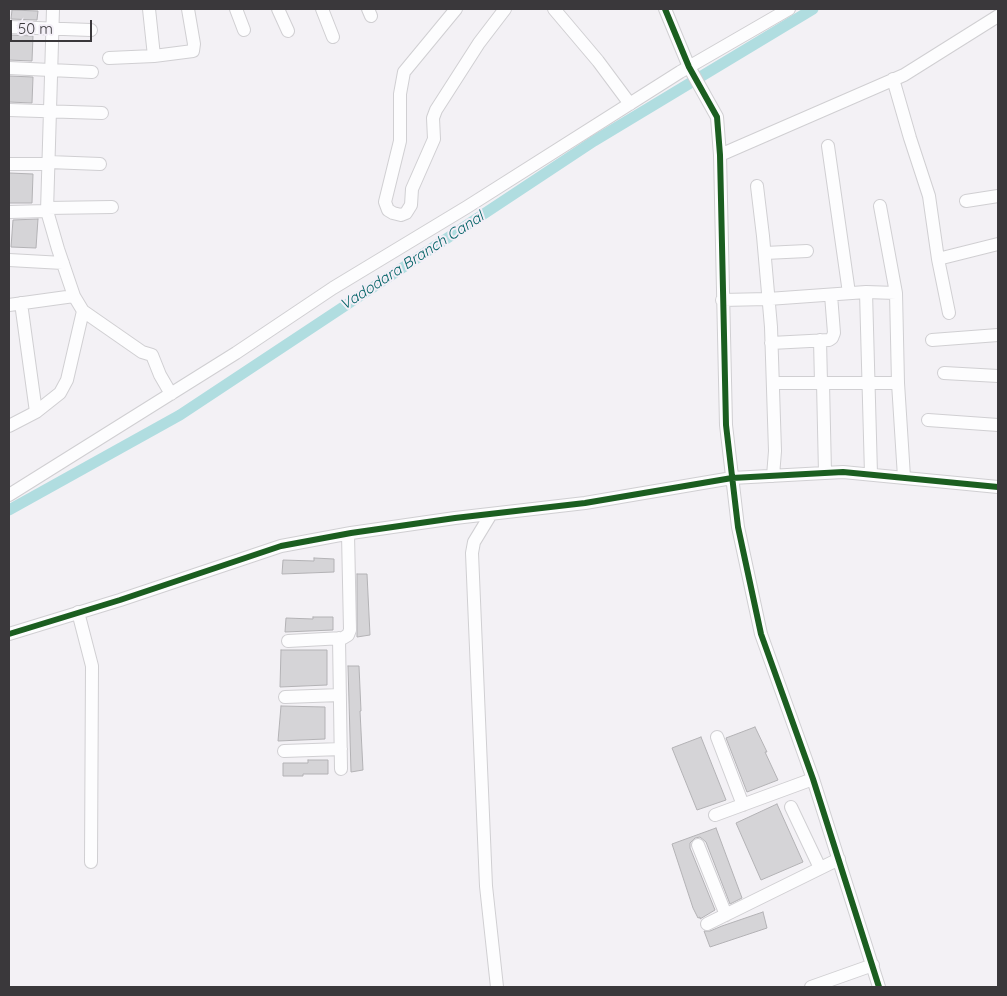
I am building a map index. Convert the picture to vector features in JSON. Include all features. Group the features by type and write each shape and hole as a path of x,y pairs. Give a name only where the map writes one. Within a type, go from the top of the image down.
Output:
{"street":[{"path":"53,9 47,210 63,263 74,296 83,311 142,352 153,356 160,375 171,394"},
{"path":"149,9 154,56"},
{"path":"109,58 154,56 193,51 194,44 188,9"},
{"path":"236,9 244,30"},
{"path":"278,9 288,31"},
{"path":"322,9 333,37"},
{"path":"456,9 404,72 400,94 400,141 385,202 385,206 393,213 401,215 411,205 412,189 434,139 433,118 436,110 479,43 505,9"},
{"path":"554,9 598,61 630,104"},
{"path":"665,9 691,69 717,117 720,155 726,425 738,527 761,634 814,779 880,987"},
{"path":"9,495 236,353 333,288 630,104 789,9"},
{"path":"720,155 904,75 998,16"},
{"path":"9,27 92,30"},
{"path":"9,68 92,72"},
{"path":"893,80 929,196 938,259 949,313"},
{"path":"9,110 102,113"},
{"path":"828,146 849,293"},
{"path":"9,164 100,164"},
{"path":"757,186 765,252 771,343 775,451 773,476"},
{"path":"966,201 998,196"},
{"path":"880,206 896,293 898,383 904,477"},
{"path":"9,212 112,207"},
{"path":"938,259 998,244"},
{"path":"765,252 807,251"},
{"path":"9,260 63,263"},
{"path":"722,300 768,299 866,292 896,293"},
{"path":"866,292 871,474"},
{"path":"771,343 828,340 834,335 830,294"},
{"path":"36,412 15,304 74,296"},
{"path":"9,426 36,412 60,393 67,380 83,311"},
{"path":"932,340 998,335"},
{"path":"820,340 825,473"},
{"path":"944,373 998,376"},
{"path":"773,383 898,383"},
{"path":"928,420 998,425"},
{"path":"9,634 281,546 348,534 585,503 732,478 843,472 998,486"},
{"path":"491,514 474,542 472,553 486,886 496,987"},
{"path":"288,641 348,636 350,630 348,534"},
{"path":"78,612 92,666 91,862"},
{"path":"339,638 341,769"},
{"path":"286,696 340,695"},
{"path":"717,737 744,805"},
{"path":"284,751 341,749"},
{"path":"715,815 814,779"},
{"path":"791,807 820,868"},
{"path":"698,845 726,915"},
{"path":"707,924 839,859"},
{"path":"812,987 872,965"}],"building":[{"path":"12,10 38,11 37,20 11,19"},
{"path":"9,35 33,36 32,61 9,60"},
{"path":"9,76 33,77 32,103 9,102"},
{"path":"9,173 33,174 32,203 9,203"},
{"path":"38,219 36,248 11,247 13,220"},
{"path":"314,558 334,559 334,572 282,574 283,560 314,561"},
{"path":"357,574 367,574 370,635 357,637"},
{"path":"313,617 333,617 333,630 285,632 286,618 313,619"},
{"path":"281,650 327,650 327,685 280,687"},
{"path":"348,666 359,666 363,770 351,772"},
{"path":"281,706 325,707 325,739 278,741"},
{"path":"755,727 778,780 747,792 726,738"},
{"path":"701,737 726,800 697,810 672,748"},
{"path":"308,760 328,760 328,774 283,776 283,763 308,763"},
{"path":"777,804 803,862 761,880 736,823"},
{"path":"716,828 742,898 730,904 706,842 700,837 695,838 690,843 690,848 715,910 700,919 693,908 672,844"},
{"path":"763,912 767,928 710,947 704,931 710,931"}],"waterway":[{"name":"Vadodara Branch Canal","path":"9,510 180,415 594,141 813,9"}],"cycle path":[{"path":"665,9 689,67 717,117 720,155 726,425 738,527 761,634 813,779 879,987"},
{"path":"9,634 120,600 281,546 351,533 455,518 585,503 732,478 843,472 998,487"}]}
